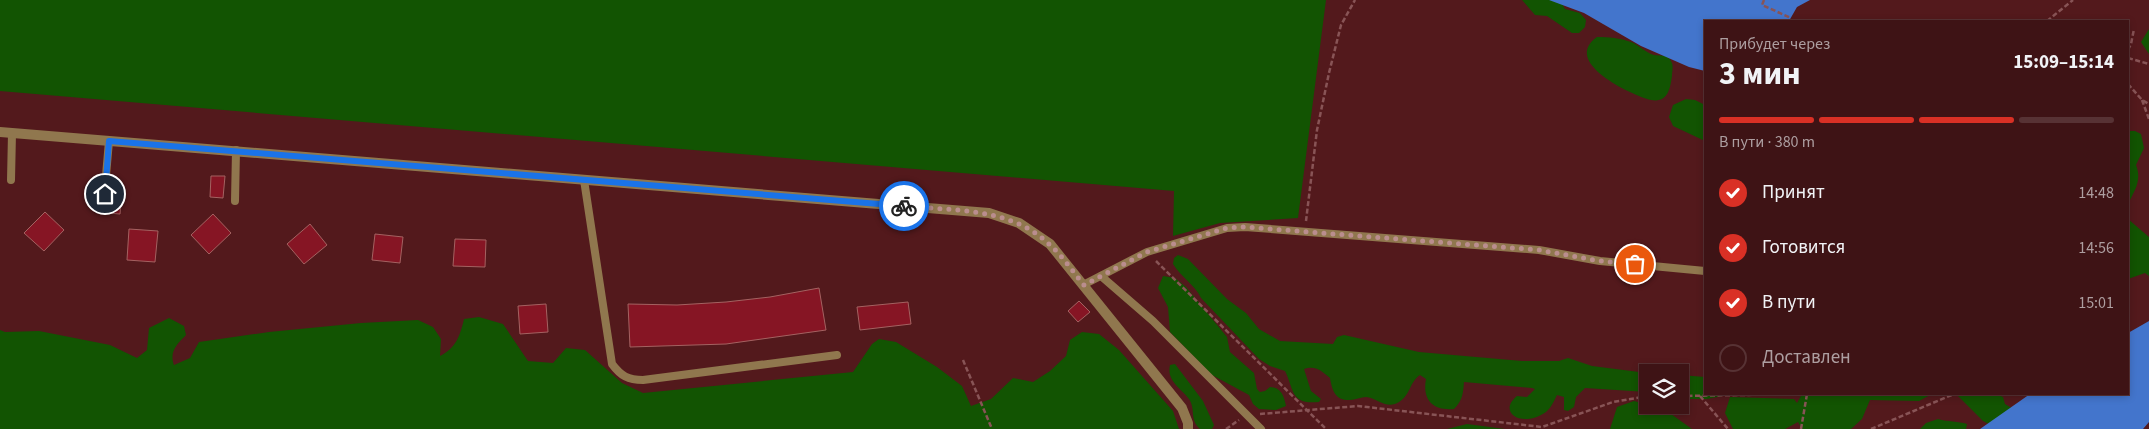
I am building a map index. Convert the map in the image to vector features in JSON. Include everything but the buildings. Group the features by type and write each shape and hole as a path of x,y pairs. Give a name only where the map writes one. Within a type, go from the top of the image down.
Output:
{"street":[{"path":"0,132 989,213 1019,223 1050,244 1182,408 1188,429"}],"lane":[{"path":"11,180 12,133"},
{"path":"103,210 109,141"},
{"path":"234,201 236,150"},
{"path":"584,180 612,364 619,374 630,380 643,380 837,355"},
{"path":"1084,285 1147,252 1227,228 1245,227 1539,250 1600,261 1704,271"},
{"path":"1101,276 1153,321 1261,429"}],"path":[{"path":"1304,233 1317,130 1341,25 1356,0"},
{"path":"1764,0 1762,5 1791,18"},
{"path":"2048,20 2073,0"},
{"path":"2129,48 2134,29"},
{"path":"2129,58 2149,64"},
{"path":"2129,85 2142,100 2149,104"},
{"path":"2142,100 2149,119"},
{"path":"1147,252 1326,429"},
{"path":"963,360 992,429"},
{"path":"1689,396 1754,395"},
{"path":"1801,429 1807,395"},
{"path":"1871,429 1952,395"},
{"path":"1700,396 1728,429"},
{"path":"1542,427 1613,402 1639,398"},
{"path":"1226,429 1248,415 1358,406 1547,429"}],"green space":[{"path":"0,0 1326,0 1298,218 1220,223 1173,236 1174,191 0,91"},
{"path":"1522,0 1557,0 1561,2 1565,9 1580,13 1586,20 1585,27 1579,33 1572,33 1547,16 1535,15"},
{"path":"2149,29 2149,54 2141,42"},
{"path":"1597,37 1627,41 1634,43 1651,54 1666,56 1671,61 1672,76 1669,90 1665,97 1651,100 1641,97 1603,76 1593,67 1587,57 1588,47"},
{"path":"1686,99 1695,100 1704,104 1704,141 1673,126 1669,117 1673,105"},
{"path":"2129,131 2141,134 2144,148 2136,165 2138,180 2129,202"},
{"path":"2129,220 2149,237 2149,276 2145,273 2129,279"},
{"path":"1178,255 1188,259 1227,299 1246,313 1259,329 1280,341 1333,344 1337,337 1344,335 1419,352 1522,361 1559,361 1568,358 1592,366 1639,372 1639,391 1585,388 1576,397 1574,407 1568,411 1564,410 1564,397 1557,395 1546,412 1537,417 1521,419 1511,413 1511,402 1517,396 1527,397 1535,389 1464,382 1463,393 1459,403 1454,409 1447,409 1440,408 1431,403 1426,393 1426,379 1420,375 1403,399 1390,405 1366,397 1350,400 1341,399 1335,394 1330,378 1315,368 1308,368 1304,369 1311,391 1321,399 1319,402 1303,401 1294,394 1285,371 1270,366 1259,359 1201,298 1173,264 1174,258"},
{"path":"1163,276 1175,278 1186,287 1227,337 1230,352 1254,373 1257,389 1260,392 1274,387 1283,396 1286,406 1276,410 1259,409 1253,404 1249,395 1212,375 1170,332 1168,307 1158,288"},
{"path":"479,317 503,324 528,361 553,363 566,348 585,350 622,383 643,393 853,372 872,344 879,339 896,342 937,367 962,386 971,406 991,399 1013,378 1033,382 1050,371 1066,356 1070,340 1082,332 1099,334 1119,350 1173,411 1179,429 0,429 0,330 5,332 39,331 110,345 137,358 147,350 149,328 169,318 184,326 186,335 173,352 174,365 190,358 199,342 269,332 361,323 418,320 433,327 441,339 440,356 454,345 461,331 464,319"},
{"path":"1175,364 1203,401 1214,425 1212,429 1200,429 1195,422 1189,399 1170,376 1170,365"},
{"path":"1689,376 1704,377 1704,395 1727,395 1707,399 1689,399"},
{"path":"1801,395 1930,395 1919,401 1870,400 1862,419 1851,429 1802,429 1798,422 1785,429 1733,429 1725,413 1730,397 1794,399 1797,403"},
{"path":"1957,395 1998,395 2003,397 2005,404 2015,410 1991,425 1983,421"},
{"path":"1634,401 1639,402 1639,414 1671,414 1692,429 1610,429 1617,407"},
{"path":"1938,419 1967,424 1966,429 1920,429 1926,423"},
{"path":"1467,424 1505,429 1447,429"}],"water":[{"path":"1549,0 1810,0 1797,7 1790,20 1704,20 1704,71 1689,67 1641,46 1584,13"},
{"path":"2149,321 2149,422 2143,429 1980,429 2029,395 2129,395 2129,332"}],"way so far":[{"path":"904,206 989,213 1019,223 1050,244 1084,285 1147,252 1227,228 1245,227 1512,250 1539,250 1600,261 1635,264"}],"route":[{"path":"105,194 109,141 904,206"}]}
